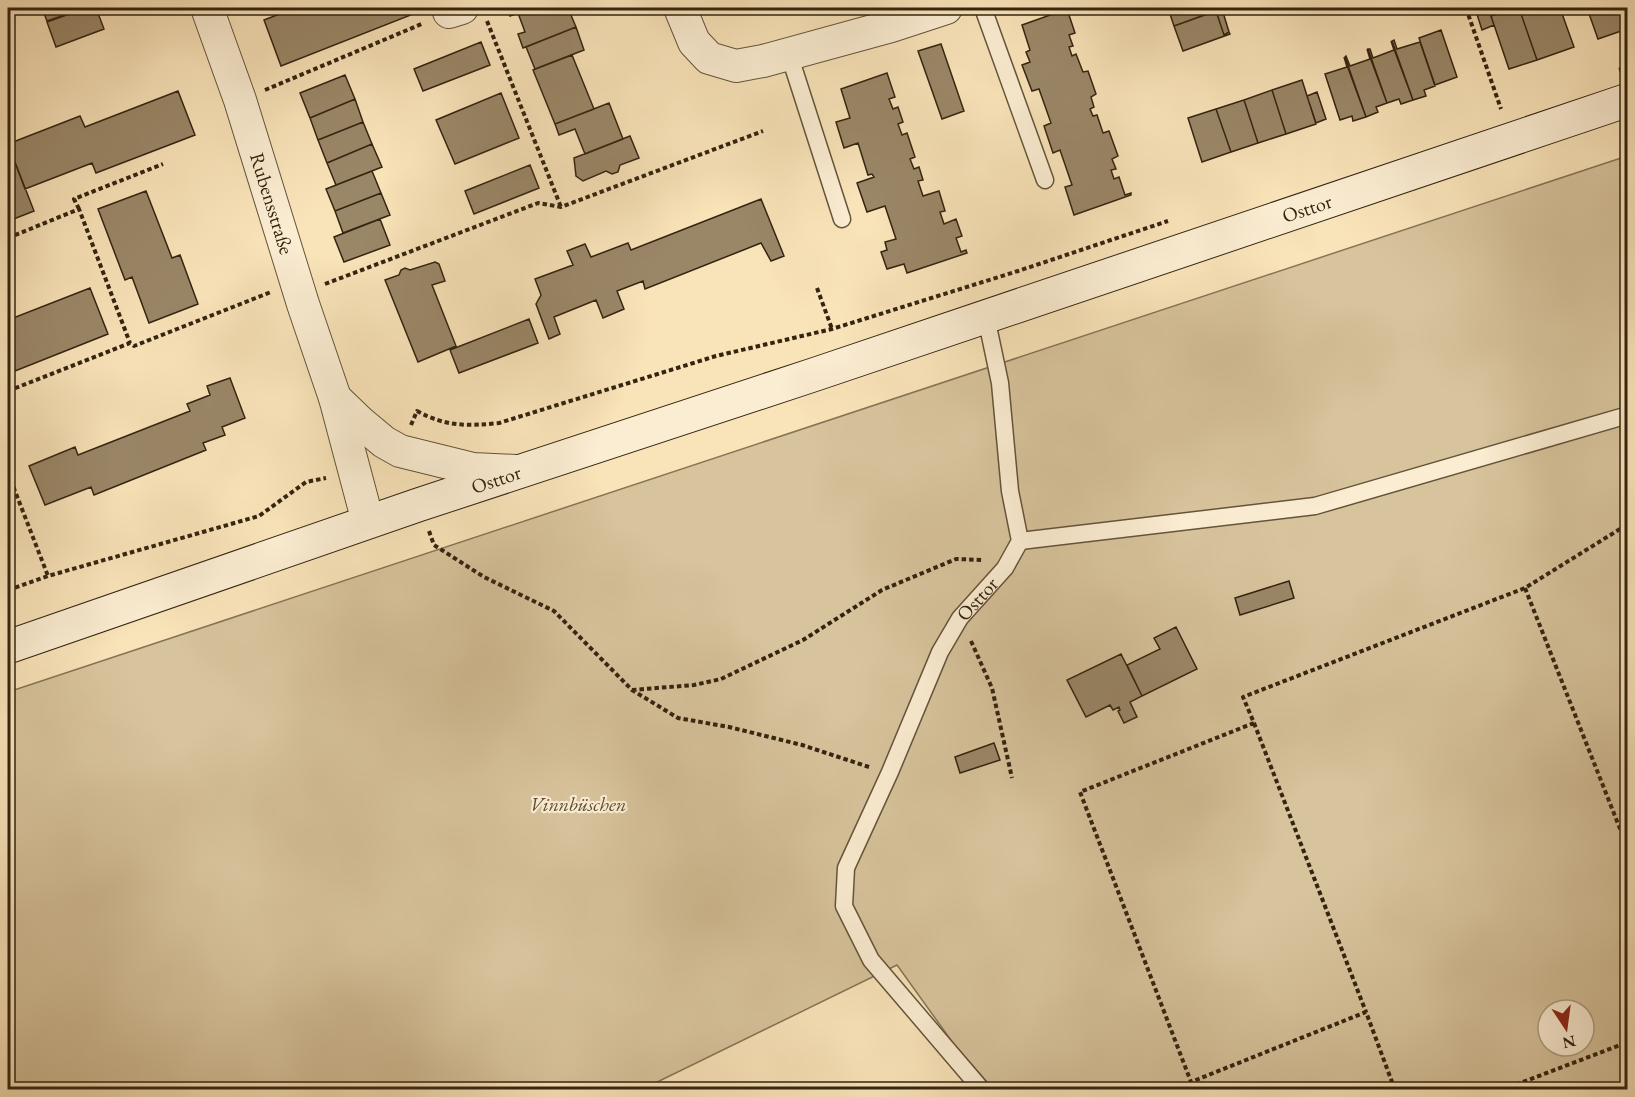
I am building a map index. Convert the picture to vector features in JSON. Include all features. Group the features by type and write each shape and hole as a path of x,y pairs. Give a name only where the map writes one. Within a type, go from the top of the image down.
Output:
{"main road":[{"name":"Osttor","path":"8,647 418,505 986,317 1622,85"}],"street":[{"name":"Rubensstraße","path":"207,8 240,100 297,288 335,398 368,522"},
{"path":"680,8 694,42 709,58 736,66 763,61 891,26 946,8"},
{"name":"Rubensstraße","path":"335,398 368,429 400,451 473,469 519,471"}],"lane":[{"path":"983,8 1045,180"},
{"path":"789,54 842,219"},
{"path":"986,317 1000,383 1010,491 1020,541 1315,506 1628,415"},
{"name":"Osttor","path":"982,1089 871,960 844,906 846,868 890,772 940,652 960,618 1005,568 1020,541"}],"path":[{"path":"1466,8 1501,109 1511,106"},
{"path":"240,100 466,13 561,207"},
{"path":"1622,85 1628,67"},
{"path":"163,164 75,199 130,343 134,346 538,202 561,207 763,130"},
{"path":"8,238 79,209"},
{"path":"400,451 417,411 426,416 462,426 499,423 716,356 832,329 1175,219"},
{"path":"817,288 832,329"},
{"path":"8,391 130,343"},
{"path":"8,590 48,576 260,516 306,482 354,472"},
{"path":"8,474 48,576"},
{"path":"418,505 434,545 484,577 554,611 632,690 678,718 792,742 890,772"},
{"path":"1395,1089 1243,697 1525,588 1628,525"},
{"path":"632,690 694,685 721,679 803,640 882,590 957,559 980,559 1005,568"},
{"path":"1525,588 1628,849"},
{"path":"960,618 992,688 1012,778"},
{"path":"1254,723 1080,792 1191,1082 1366,1012"},
{"path":"1502,1089 1628,1042"}],"green space":[{"name":"Vinnbüschen","path":"1627,156 1627,1089 993,1089 953,1043 897,965 643,1089 8,1089 8,692"}],"building":[{"path":"42,8 85,8 47,21"},
{"path":"86,8 96,8 104,29 56,47 47,22"},
{"path":"295,8 419,8 421,11 281,66 264,20"},
{"path":"507,8 568,8 576,27 523,48 518,34 525,32 518,13 510,16"},
{"path":"1168,8 1215,8 1216,11 1174,26"},
{"path":"1475,8 1488,8 1494,25 1482,30"},
{"path":"1519,8 1537,60 1509,69 1491,16"},
{"path":"1519,8 1560,8 1574,47 1537,60"},
{"path":"1587,8 1628,8 1628,33 1626,34 1624,30 1598,39"},
{"path":"1067,9 1075,33 1069,35 1073,46 1069,47 1072,56 1076,54 1083,72 1088,71 1096,94 1091,97 1094,107 1090,109 1093,116 1097,115 1103,133 1109,131 1118,156 1112,159 1116,169 1111,170 1114,179 1119,177 1125,195 1131,193 1131,195 1074,215 1065,187 1072,185 1060,150 1053,153 1044,126 1051,123 1039,89 1032,91 1022,65 1030,62 1026,52 1030,50 1022,25"},
{"path":"1221,9 1216,11 1224,35 1229,32 1230,34 1183,51 1174,26"},
{"path":"1222,9 1229,32 1224,35 1216,11"},
{"path":"576,27 584,50 535,69 526,47"},
{"path":"1441,30 1457,77 1435,85 1419,38"},
{"path":"1394,40 1397,49 1420,42 1435,86 1424,90 1426,96 1413,100 1392,41"},
{"path":"1391,41 1413,100 1401,104 1399,99 1387,103 1368,49 1373,58 1394,50"},
{"path":"481,42 490,65 423,91 414,69"},
{"path":"941,44 964,111 942,119 918,51"},
{"path":"1367,49 1387,103 1376,107 1378,112 1366,117 1345,57 1350,66 1370,59"},
{"path":"572,55 594,109 555,124 533,70"},
{"path":"1344,57 1366,117 1353,121 1352,116 1340,120 1325,74 1347,67"},
{"path":"887,73 895,97 889,99 893,109 898,107 903,122 898,124 902,135 907,133 915,157 910,159 914,169 919,167 923,180 918,181 923,196 939,191 945,211 940,212 944,224 956,219 962,236 956,238 961,252 966,250 967,253 907,273 904,264 887,269 881,252 887,250 885,242 896,239 885,206 867,212 857,183 874,177 872,174 868,175 858,143 844,148 836,122 850,118 841,89"},
{"path":"345,75 355,99 310,118 300,93"},
{"path":"1302,80 1316,124 1286,134 1272,90"},
{"path":"1272,90 1286,134 1258,143 1244,100"},
{"path":"178,91 195,135 96,173 92,163 25,189 8,144 80,116 85,127"},
{"path":"1317,92 1326,119 1316,123 1307,96"},
{"path":"501,93 519,138 455,164 436,120"},
{"path":"355,99 363,122 318,140 310,118"},
{"path":"1244,100 1258,143 1231,152 1216,109"},
{"path":"609,103 623,139 585,154 575,129 559,135 555,124"},
{"path":"1216,109 1231,152 1202,162 1188,118"},
{"path":"363,122 372,144 327,163 318,140"},
{"path":"630,136 639,158 620,165 618,172 612,174 606,171 583,181 576,176 574,158"},
{"path":"8,144 34,211 11,220 8,212"},
{"path":"372,144 382,167 336,185 327,163"},
{"path":"530,165 539,188 474,214 465,191"},
{"path":"372,171 381,193 335,211 326,189"},
{"path":"146,191 172,258 180,255 198,304 149,323 132,277 125,280 98,209"},
{"path":"381,193 390,215 343,233 335,211"},
{"path":"761,199 784,256 771,261 761,243 645,289 643,281 617,291 624,309 603,318 596,300 554,317 560,334 549,339 536,304 541,295 535,279 573,265 567,251 585,244 591,257 628,243 631,250"},
{"path":"380,219 390,245 344,262 334,237"},
{"path":"435,262 439,264 445,281 432,285 456,346 418,362 385,280 399,275 405,268 410,270"},
{"path":"90,288 108,334 15,371 8,352 8,320"},
{"path":"529,319 538,343 459,373 450,350"},
{"path":"230,378 245,418 222,427 225,435 203,443 206,450 94,495 91,487 45,505 29,466 75,447 78,455 190,411 187,404 210,395 207,386"},
{"path":"1289,581 1294,598 1240,615 1235,598"},
{"path":"1176,627 1197,669 1142,696 1127,665 1160,649 1154,638"},
{"path":"1121,654 1142,696 1130,702 1137,717 1124,723 1118,711 1119,707 1113,710 1110,705 1086,717 1067,680"},
{"path":"994,743 1000,760 960,773 955,757"}]}
